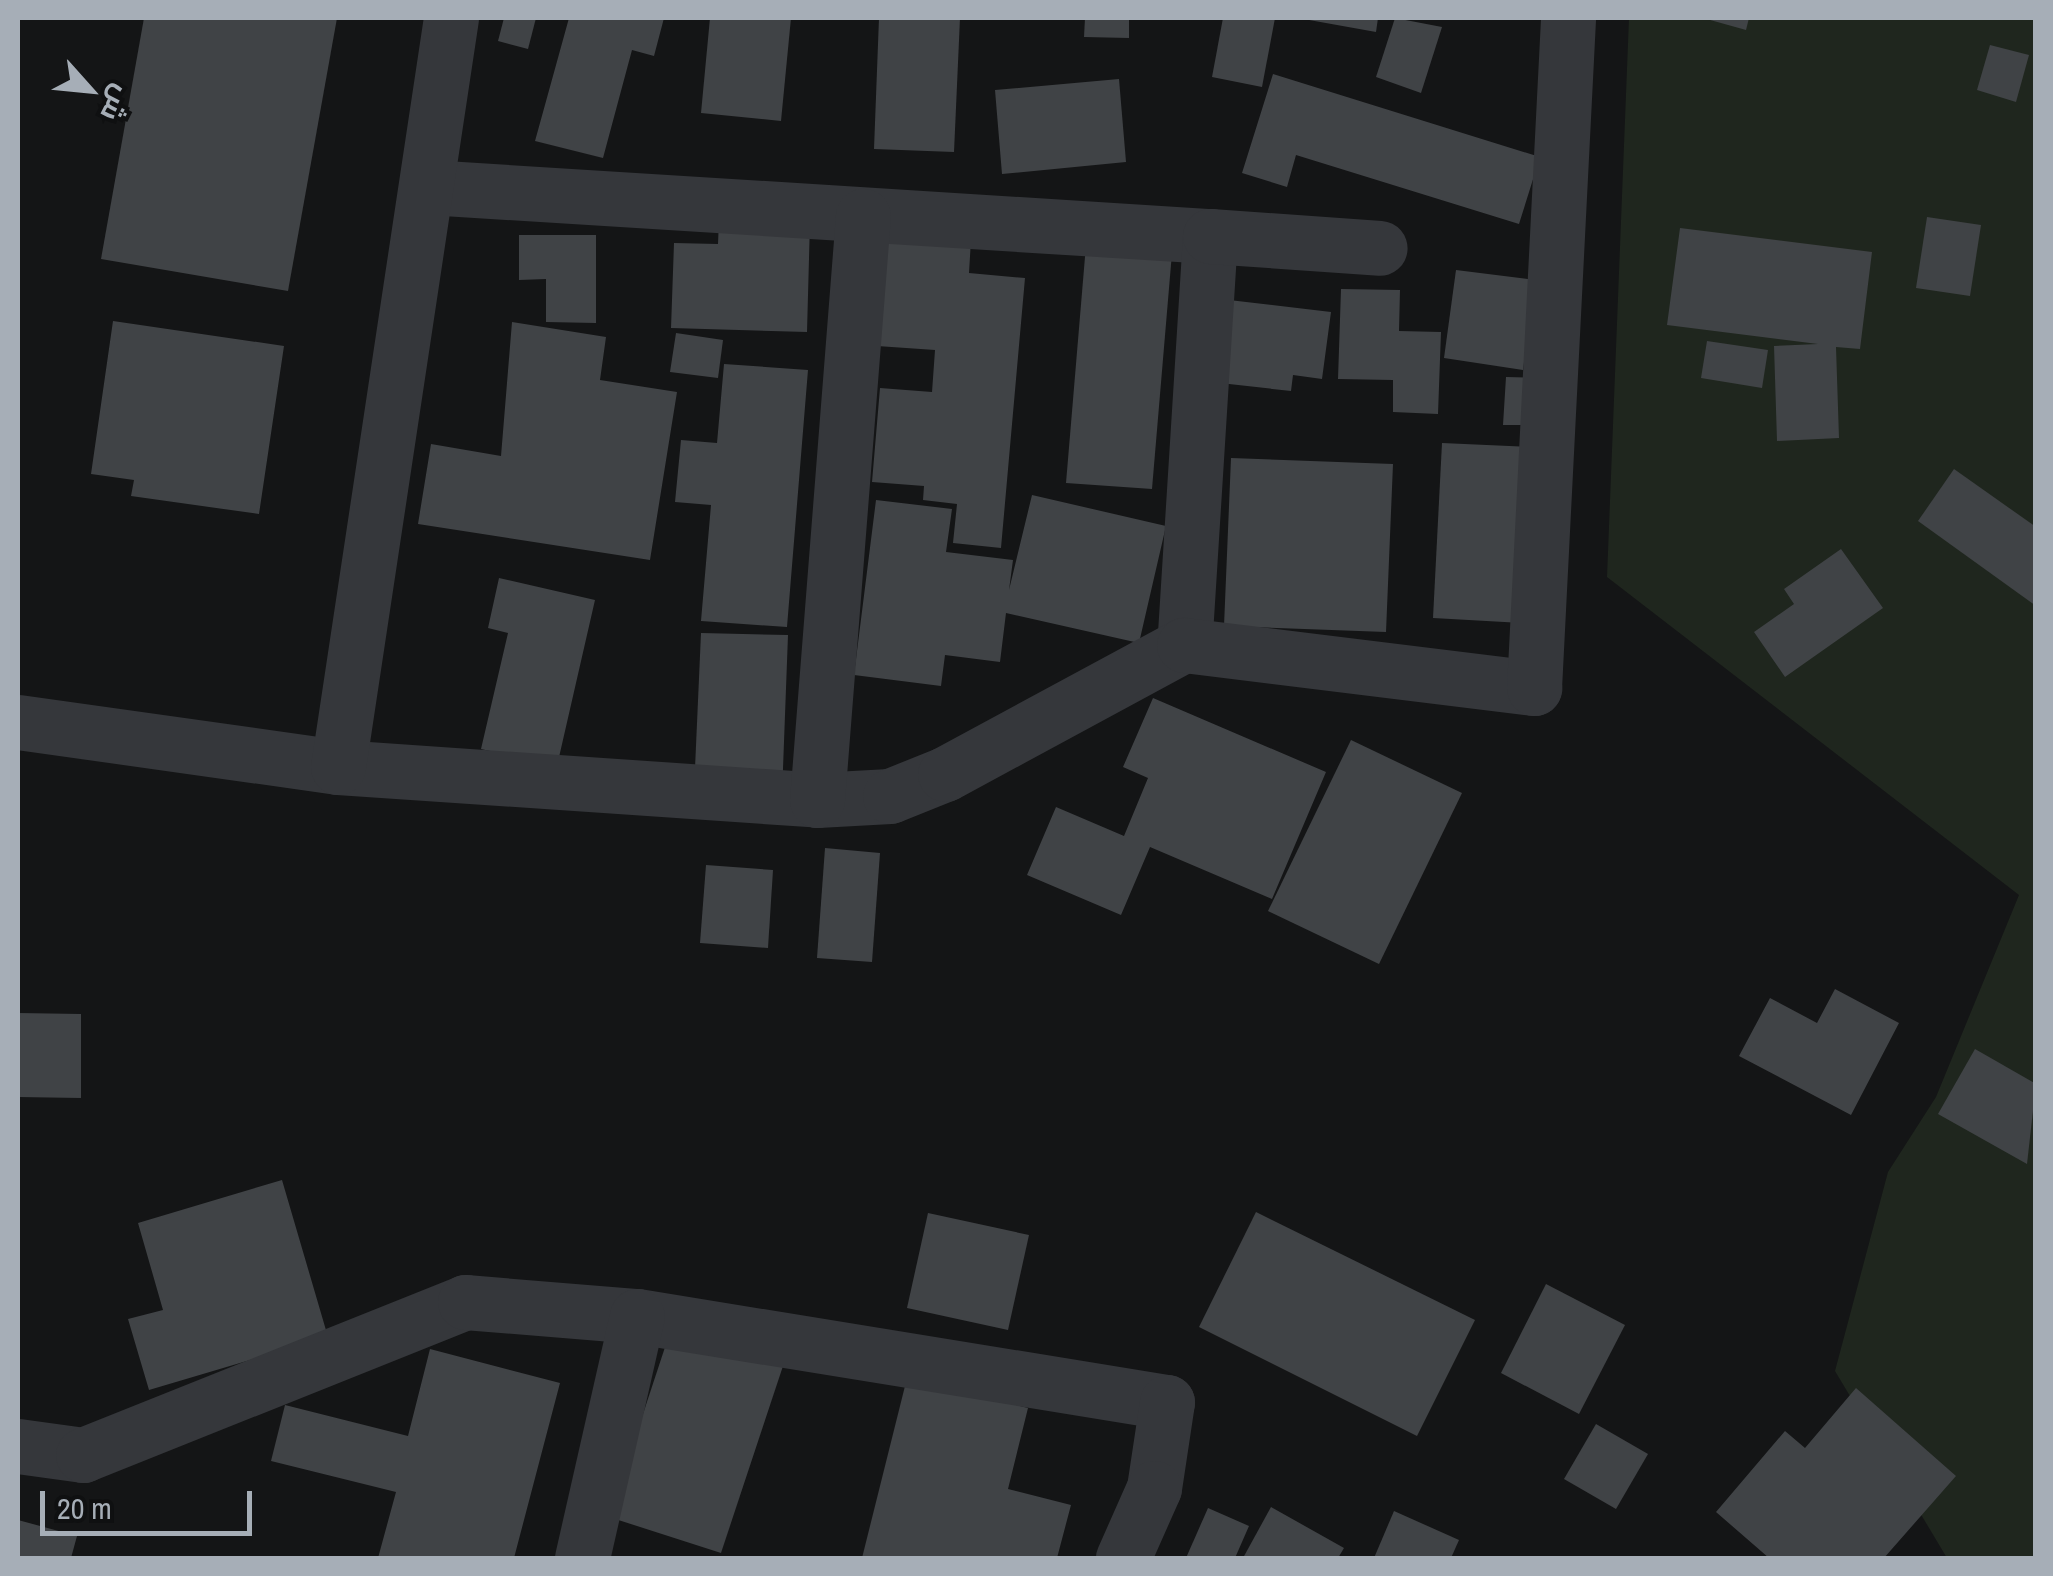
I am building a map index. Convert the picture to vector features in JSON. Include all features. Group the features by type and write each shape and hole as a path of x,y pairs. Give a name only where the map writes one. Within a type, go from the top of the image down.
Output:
{"street":[{"path":"338,767 451,18"},
{"path":"18,722 338,767 817,800 890,796 945,774 1184,645 1534,688 1568,18"},
{"path":"428,188 1380,248"},
{"path":"817,800 863,216"},
{"path":"1184,645 1210,236"},
{"path":"18,1446 82,1455 464,1302 638,1316 1167,1402 1154,1488 1123,1558"},
{"path":"582,1558 638,1316"}],"shaded area":[{"path":"1629,18 2035,18 2035,1558 1947,1558 1835,1371 1888,1172 1936,1097 2019,895 1607,577"}],"building":[{"path":"144,18 337,18 288,291 101,259"},
{"path":"504,18 536,18 528,49 498,41"},
{"path":"569,18 664,18 654,56 632,50 603,158 535,141"},
{"path":"710,18 791,18 781,121 701,113"},
{"path":"879,18 960,18 954,152 874,149"},
{"path":"1085,18 1129,18 1129,38 1084,37"},
{"path":"1223,18 1275,18 1262,87 1212,77"},
{"path":"1298,18 1378,18 1376,32"},
{"path":"1395,18 1442,27 1421,93 1376,77"},
{"path":"1703,18 1749,18 1746,30"},
{"path":"1990,45 2029,55 2016,102 1977,90"},
{"path":"1273,74 1540,157 1519,224 1296,155 1287,187 1242,173"},
{"path":"1119,79 1126,162 1002,174 995,90"},
{"path":"1927,217 1981,225 1970,296 1916,288"},
{"path":"719,219 810,222 807,332 671,328 674,243 718,244"},
{"path":"1680,228 1872,252 1860,349 1836,347 1839,438 1777,441 1774,346 1818,344 1667,325"},
{"path":"866,231 971,240 969,273 1025,278 1001,548 953,543 957,504 923,500 924,486 872,482 880,388 932,392 935,350 877,346"},
{"path":"1087,233 1173,241 1152,489 1066,483"},
{"path":"519,235 596,235 596,323 546,322 546,279 519,280"},
{"path":"1456,270 1535,280 1523,370 1444,358"},
{"path":"1341,289 1400,290 1399,331 1441,332 1438,414 1393,412 1393,380 1338,379"},
{"path":"1229,300 1331,312 1322,379 1293,375 1291,391 1220,383"},
{"path":"113,321 284,346 259,514 131,496 134,480 91,474"},
{"path":"512,322 606,337 600,380 677,392 650,560 418,524 431,444 501,456"},
{"path":"676,333 723,340 718,378 670,372"},
{"path":"1707,341 1768,350 1762,388 1701,378"},
{"path":"724,364 808,370 787,627 701,621 711,505 675,502 681,440 717,443"},
{"path":"1506,377 1539,378 1538,425 1503,425"},
{"path":"1442,443 1531,447 1522,623 1433,618"},
{"path":"1231,458 1393,464 1386,632 1224,626"},
{"path":"1954,469 2036,527 2036,606 1918,521"},
{"path":"1032,495 1166,526 1139,643 1006,613 1000,662 945,655 941,686 854,675 876,500 952,509 946,552 1013,560 1009,590"},
{"path":"1841,549 1883,608 1785,677 1754,632 1794,604 1784,589"},
{"path":"499,578 595,600 557,766 481,749 508,633 488,628"},
{"path":"701,633 788,635 782,795 694,791"},
{"path":"1153,698 1326,772 1272,899 1150,847 1121,915 1027,875 1056,807 1124,836 1148,778 1123,767"},
{"path":"1351,740 1462,793 1379,964 1268,911"},
{"path":"825,848 880,853 872,962 817,958"},
{"path":"706,865 773,870 768,948 700,943"},
{"path":"1835,989 1899,1023 1851,1115 1739,1056 1770,998 1817,1023"},
{"path":"18,1013 81,1014 81,1098 18,1097"},
{"path":"1975,1049 2036,1084 2027,1164 1938,1114"},
{"path":"282,1180 328,1337 149,1390 128,1319 163,1310 138,1223"},
{"path":"1256,1212 1475,1320 1417,1436 1199,1327"},
{"path":"928,1213 1029,1235 1008,1330 907,1308"},
{"path":"1546,1284 1625,1325 1579,1414 1501,1373"},
{"path":"672,1326 784,1363 721,1553 609,1517"},
{"path":"430,1349 560,1383 514,1558 378,1558 396,1492 271,1461 285,1405 408,1436"},
{"path":"907,1378 1028,1408 1008,1489 1071,1505 1057,1558 862,1558"},
{"path":"1856,1388 1956,1476 1884,1558 1769,1558 1716,1512 1785,1431 1805,1448"},
{"path":"1596,1424 1648,1454 1616,1509 1564,1479"},
{"path":"1271,1507 1344,1548 1338,1558 1243,1558"},
{"path":"1208,1508 1249,1526 1235,1558 1186,1558"},
{"path":"1394,1511 1459,1540 1451,1558 1374,1558"},
{"path":"18,1520 77,1536 71,1558 18,1558"}]}
